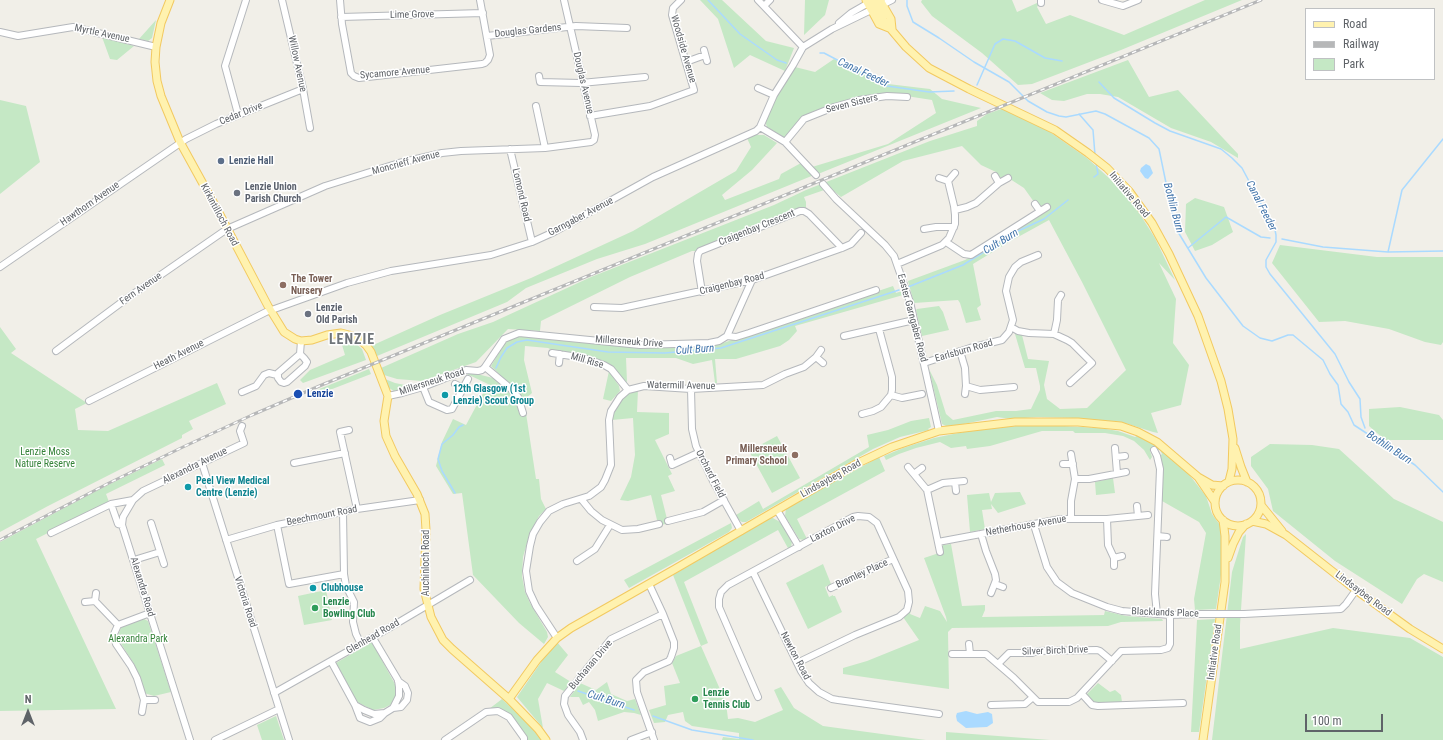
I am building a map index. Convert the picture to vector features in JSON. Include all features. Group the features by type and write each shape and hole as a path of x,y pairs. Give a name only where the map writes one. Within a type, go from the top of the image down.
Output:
{"main road":[{"name":"Kirkintilloch Road","path":"169,0 161,23 156,47 155,62 157,81 171,123 270,310 284,332 295,339 302,341"},
{"name":"Initiative Road","path":"874,3 891,19 892,29"},
{"name":"Initiative Road","path":"874,3 879,24 892,29 906,47 929,68 956,83 1054,130 1102,164 1129,191 1152,223 1169,254 1198,316 1221,381 1228,409 1233,442 1240,467 1247,482"},
{"path":"302,341 312,340 327,334 341,333 358,338 371,352 388,396"},
{"name":"Auchinloch Road","path":"388,396 384,420 386,436 395,456 420,500 425,514 426,530 424,589 427,606 437,630 452,649 510,699 538,729 546,740"},
{"name":"Lindsaybeg Road","path":"510,699 537,660 557,638 571,628 872,456 939,431 1015,422 1078,422 1117,426 1138,432 1157,442 1198,477 1212,485 1226,483"},
{"name":"Initiative Road","path":"1226,483 1232,469 1233,442"},
{"name":"Lindsaybeg Road","path":"1198,477 1215,502"},
{"path":"1237,480 1247,482 1255,487 1258,492 1261,498 1261,505 1249,522 1234,526 1223,520 1216,513 1215,502 1217,492 1226,483 1237,480"},
{"name":"Lindsaybeg Road","path":"1261,505 1286,535"},
{"name":"Initiative Road","path":"1203,740 1225,582 1226,564 1223,520"},
{"name":"Initiative Road","path":"1226,564 1239,532 1249,522"},
{"name":"Lindsaybeg Road","path":"1249,522 1266,524 1286,535 1356,590 1410,629 1443,649"}],"street":[{"path":"238,114 225,66 246,0"},
{"name":"Willow Avenue","path":"282,0 310,128"},
{"name":"Sycamore Avenue","path":"340,0 341,17 351,73 359,78 482,64 488,60 490,54 480,0"},
{"name":"Douglas Avenue","path":"564,0 595,135 594,140"},
{"name":"Woodside Avenue","path":"590,116 650,106 694,90 672,15 673,8 681,0"},
{"path":"758,0 803,47"},
{"path":"764,6 770,0"},
{"path":"816,175 785,142 760,127 774,95 803,47 874,3 892,0"},
{"path":"1102,0 1123,6 1138,0"},
{"name":"Lime Grove","path":"341,17 483,14"},
{"name":"Myrtle Avenue","path":"0,32 18,36 73,27 156,47"},
{"path":"570,27 627,28"},
{"name":"Douglas Gardens","path":"487,36 570,27"},
{"path":"686,62 705,55"},
{"path":"539,76 540,82 583,82 645,77"},
{"path":"757,88 774,95"},
{"name":"Cedar Drive","path":"180,142 238,114 302,89"},
{"name":"Seven Sisters","path":"785,142 804,119 834,107 859,100 887,96 907,97"},
{"path":"536,106 545,148"},
{"name":"Garngaber Avenue","path":"270,310 347,283 391,271 491,256 532,242 554,232 654,177 745,136 760,127"},
{"name":"Moncrieff Avenue","path":"227,229 325,186 399,163 461,150 545,148 582,144 594,140"},
{"name":"Hawthorn Avenue","path":"0,267 180,142"},
{"name":"Lomond Road","path":"510,149 532,242"},
{"path":"948,182 955,173"},
{"path":"995,176 999,183"},
{"path":"939,178 948,182"},
{"path":"955,210 976,203 999,183 1008,178"},
{"path":"897,264 946,242 954,227 955,210 948,182"},
{"name":"Easter Garngaber Road","path":"823,184 885,245 894,256 910,302 939,431"},
{"path":"1035,204 1040,211"},
{"path":"946,242 964,254 971,254 1047,207"},
{"name":"Craigenbay Crescent","path":"702,292 697,261 700,251 800,211 809,214 842,248"},
{"path":"924,229 954,227"},
{"name":"Fern Avenue","path":"56,350 227,229"},
{"name":"Craigenbay Road","path":"594,307 622,308 702,292 752,280 842,248 851,244 861,233"},
{"path":"1033,255 1015,267 1007,282 1006,291 1013,320 1011,327 1018,331 1029,333 1054,334 1072,343 1094,361 1070,383"},
{"path":"727,336 752,280"},
{"name":"Millersneuk Drive","path":"485,367 504,339 519,333 543,334 640,345 709,343 719,341 727,336 736,337 749,333 876,290"},
{"path":"1054,334 1057,320 1057,298"},
{"name":"Heath Avenue","path":"89,400 270,310"},
{"path":"844,336 914,320"},
{"name":"Earlsburn Road","path":"924,363 960,351 1002,340 1011,327"},
{"path":"862,414 881,407 890,395 892,377 879,328"},
{"path":"277,375 300,354 302,341"},
{"name":"Watermill Avenue","path":"628,390 644,386 691,389 763,385 804,367 816,357 821,350"},
{"path":"960,351 965,368 965,394"},
{"name":"Mill Rise","path":"552,353 584,358 604,365 611,369 628,390"},
{"path":"242,392 256,386 264,375 270,373 277,375 278,378 284,383 287,382 306,366 304,358 300,354"},
{"name":"Mill Rise","path":"559,363 560,354"},
{"path":"816,357 823,363"},
{"path":"485,367 509,387 518,397 523,414"},
{"name":"Millersneuk Road","path":"388,396 423,386 466,370 478,371 485,367"},
{"path":"423,386 429,402 447,410 452,409 468,379"},
{"path":"455,384 463,388"},
{"path":"966,386 980,390 1009,385"},
{"name":"Orchard Field","path":"691,389 693,433 698,453 741,531"},
{"path":"557,638 536,606 529,592 526,571 527,557 534,534 549,511 563,504 582,500 601,487 609,473 612,455 609,420 614,405 620,396 628,390"},
{"path":"890,395 902,398 917,393"},
{"name":"Alexandra Avenue","path":"122,525 127,510 133,500 143,491 244,443 240,431 242,426"},
{"path":"349,430 340,432 357,509"},
{"path":"1115,448 1117,473"},
{"path":"1154,450 1160,469 1155,594 1157,614"},
{"path":"294,463 344,453"},
{"path":"670,458 672,465 698,453"},
{"path":"1071,454 1074,479 1070,501 1071,518"},
{"path":"1116,457 1125,456"},
{"name":"Victoria Road","path":"202,463 288,740"},
{"path":"1063,464 1073,464"},
{"path":"908,467 927,490 940,552"},
{"path":"914,474 922,468"},
{"path":"1074,479 1089,479 1126,472"},
{"path":"927,490 943,484 964,481"},
{"path":"955,482 956,491"},
{"name":"Alexandra Avenue","path":"51,533 111,504 133,500"},
{"name":"Beechmount Road","path":"226,540 278,525 357,509 420,500"},
{"path":"582,500 591,511 610,525 622,530 630,530 651,523 659,524"},
{"path":"668,521 703,512 724,500"},
{"name":"Alexandra Road","path":"111,504 118,524 122,525 134,560 190,740"},
{"path":"1137,506 1138,516"},
{"path":"777,510 799,548"},
{"path":"343,512 344,574 346,586 354,602 354,622 356,634 361,644"},
{"path":"674,512 676,519"},
{"name":"Laxton Drive","path":"758,697 719,607 720,595 724,589 853,517 864,515 869,517 877,523 893,559 909,596 908,606 904,613 899,617 855,635 797,663"},
{"name":"Netherhouse Avenue","path":"938,542 1061,519 1107,519 1148,515"},
{"path":"1107,519 1108,545 1114,558 1114,566"},
{"path":"151,523 164,564"},
{"path":"278,525 289,584 344,574"},
{"path":"577,561 596,549 610,525"},
{"name":"Blacklands Place","path":"1034,525 1047,567 1063,587 1080,596 1122,611 1170,615 1244,614 1340,609 1346,604 1356,590"},
{"path":"981,534 995,574 995,584 991,593"},
{"path":"1158,536 1167,536"},
{"path":"134,560 160,552"},
{"path":"1114,558 1122,556"},
{"name":"Bramley Place","path":"831,588 893,559"},
{"name":"Newton Road","path":"753,572 797,663 809,683 819,692 832,699 939,714"},
{"name":"Glenhead Road","path":"274,693 373,638 470,580"},
{"path":"649,584 674,642 673,653 668,661 644,672 636,680 637,692 654,740"},
{"path":"995,584 1003,587"},
{"path":"95,601 96,593"},
{"path":"95,601 118,625"},
{"path":"85,602 95,601"},
{"path":"142,712 144,700 137,678 131,666 116,644 114,634 118,625 150,613"},
{"name":"Buchanan Drive","path":"583,740 580,732 568,715 564,704 565,696 610,639 663,614"},
{"path":"952,654 986,654 1038,702 1069,702 1074,701 1082,694 1093,680 1096,679 1122,651 1161,650 1168,648 1170,644 1170,615"},
{"path":"331,661 355,705 360,718 370,722 380,718 393,708 399,696 399,687 398,680 373,638"},
{"path":"970,644 970,654"},
{"name":"Silver Birch Drive","path":"998,664 1009,654 1097,650 1112,661"},
{"path":"1082,694 1092,705 1098,706 1183,703"},
{"path":"991,705 1025,704 1032,698"},
{"path":"144,700 155,700"},
{"path":"355,705 374,714 385,713"},
{"path":"215,740 279,709"},
{"path":"446,740 486,712 498,711 509,717 524,740"},
{"path":"631,740 652,732"}],"green space":[{"path":"700,0 722,0 766,41 794,48 785,71 750,55 734,68 718,19"},
{"path":"805,0 829,0 825,15 804,35"},
{"path":"922,0 1012,0 1017,12 1037,3 1039,4 1037,7 1046,24 1070,15 1124,35 1205,0 1242,0 1121,50 1032,84 1018,85 982,53 932,16 921,2"},
{"path":"156,20 152,38 148,41 139,39"},
{"path":"102,37 134,46 117,60 110,59"},
{"path":"834,59 888,84 930,89 942,99 981,108 818,174 812,167 888,144 936,113 932,100 887,93 833,104 802,118 785,138 767,127 765,121 775,95 795,67 815,72"},
{"path":"1128,60 1149,97 1178,90 1238,154 1238,158 1211,142 1171,128 1118,97 1100,94 1087,94 1064,101 1052,100 1040,93"},
{"path":"0,100 26,106 40,162 0,194"},
{"path":"1004,108 1047,130 1087,158 1109,178 1136,208 1155,238 1175,280 1159,263 1176,299 1173,343 1189,365 1181,405 1151,413 1158,433 1125,423 1073,418 1038,417 1011,419 997,417 950,427 942,424 929,369 937,385 946,414 953,420 996,411 1031,409 1040,390 1040,386 1036,368 1025,368 1015,334 1022,335 1028,359 1049,361 1044,385 1047,399 1060,409 1087,408 1126,370 1049,220 973,264 981,305 977,308 981,320 966,323 958,300 914,303 908,281 965,260 1050,208 1047,203 1041,206 1034,202 1024,188 1006,175 1002,178 999,177 996,172 981,165 962,146 903,161 841,197 830,188 804,197 806,209 799,208 630,277 541,321 540,331 508,329 476,362 422,381 397,379 384,375 381,368 458,334 493,322 591,277 774,205 806,190 930,141 977,126 977,121 987,114"},
{"path":"753,135 764,135 777,143 752,170 722,195 725,200 779,179 781,174 801,163 814,175 645,244 597,259 526,288 507,302 377,356 371,346 440,315 531,278 633,231 736,171 751,147 747,138"},
{"path":"1195,198 1224,207 1233,232 1212,245 1195,251 1185,232 1186,204"},
{"path":"1280,245 1377,257 1443,257 1443,342 1441,345 1425,342 1389,329 1345,321 1319,322 1272,263"},
{"path":"893,286 896,293 902,291 903,295 795,326 797,331 789,340 780,346 736,359 715,359 717,383 715,383 712,360 693,364 676,358 626,358 627,382 624,381 613,366 601,360 548,348 525,346 524,360 532,393 524,400 536,479 539,479 541,499 546,509 539,516 530,533 523,557 522,576 525,592 547,632 548,637 544,644 519,623 473,575 462,493 453,494 436,466 442,442 453,419 466,425 488,384 467,374 471,373 481,375 493,378 497,381 501,376 491,366 506,341 516,336 639,347 720,344"},
{"path":"939,306 943,312 949,330 922,336 916,310"},
{"name":"Lenzie Moss Nature Reserve","path":"0,327 16,349 11,353 87,403 75,409 78,430 108,431 217,383 226,404 189,421 193,429 182,435 182,438 0,532"},
{"path":"340,338 353,341 362,349 366,360 303,383 300,380 310,370 345,355"},
{"path":"369,369 371,374 309,398 307,394"},
{"path":"609,371 619,386 620,391 611,401 603,399"},
{"path":"385,379 410,386 394,391 389,388"},
{"path":"638,390 637,412 669,413 669,434 655,440 672,474 668,476 675,491 661,495 668,523 662,525 660,520 657,520 651,495 628,501 620,500 631,477 635,455 633,418 612,420 616,406 626,395"},
{"path":"1400,407 1439,415 1443,420 1443,440 1385,440 1369,426 1369,409"},
{"path":"929,418 931,427 928,429 929,430 900,437 873,449 746,522 739,520 736,515 759,501 763,509 869,447 867,435 888,430 911,421"},
{"path":"1046,425 1100,428 1118,431 1135,437 1138,435 1155,444 1187,472 1206,496 1212,514 1220,525 1222,532 1221,575 1216,609 1195,610 1194,599 1206,533 1199,522 1162,501 1162,469 1160,456 1162,454 1160,450 1150,451 1152,457 1150,460 1144,450 1134,441 1123,436 1105,433 1075,433 1073,431 1042,431 990,446 967,449 966,446 951,448 940,442 916,448 886,460 884,456 934,438 973,430"},
{"path":"777,436 800,478 772,493 749,451"},
{"path":"1270,444 1312,445 1339,449 1394,499 1443,522 1443,582 1424,574 1417,579 1402,604 1335,561 1273,511 1268,489 1251,466 1251,457"},
{"path":"879,457 885,471 797,519 807,539 799,539 785,516 786,508"},
{"path":"162,459 165,465 106,494 109,502 36,539 116,709 0,711 0,542 102,488"},
{"path":"1113,478 1115,493 1096,495 1095,482"},
{"path":"1020,492 1026,504 998,513 991,504 992,509 982,510 985,529 970,532 967,495 989,493 991,502 995,493"},
{"path":"771,517 782,523 792,541 791,548 789,550 778,530 684,582 708,643 701,646 673,575"},
{"path":"731,523 732,528 729,532 629,588 624,580"},
{"path":"1246,534 1240,625 1240,649 1333,628 1410,638 1443,657 1443,740 1212,740 1232,572 1243,537"},
{"path":"951,544 962,606 985,605 985,610 982,617 1104,615 1105,611 1126,616 1162,619 1163,621 1121,622 1108,626 952,628 948,632 949,689 843,674 843,668 867,661 919,640 903,617 909,609 911,610 910,614 920,618 925,606 940,611 947,622 924,558 942,552 941,547 943,545"},
{"path":"823,564 831,584 825,587 829,597 833,595 835,596 842,612 808,629 786,583"},
{"name":"Lenzie Bowling Club","path":"326,590 332,620 304,625 298,596"},
{"name":"Alexandra Park","path":"144,619 148,621 171,692 154,696 144,693 140,677 134,664 120,642 118,635 121,628 125,625"},
{"path":"1215,619 1199,732 1191,732 1197,620"},
{"path":"372,642 396,686 396,695 392,704 384,708 373,710 357,702 336,663"},
{"path":"557,642 568,655 555,672 571,682 564,691 547,683 538,699 543,728 517,697 546,655"},
{"path":"701,646 726,703 728,719 738,718 755,722 783,710 774,690 781,687 794,708 823,726 926,740 722,740 723,737 739,739 739,733 692,726 685,721 683,712 668,715 665,722 654,723 649,710 666,705 664,686 680,683 672,663 676,656"},
{"path":"607,682 611,694 627,701 635,699 641,715 624,712 598,721 595,710 589,702 583,705 579,697 570,697 580,683 596,690"},
{"path":"1098,683 1110,692 1115,690 1121,695 1122,702 1094,702 1086,695"},
{"path":"502,699 532,727 542,740 526,740 510,715 489,709"},
{"path":"276,716 284,740 262,740 257,725"},
{"path":"946,732 1050,740 946,740"}],"water":[{"path":"1146,164 1150,166 1153,173 1148,179 1145,178 1140,171"},
{"path":"966,711 977,714 988,712 992,714 993,723 987,727 966,728 957,721 956,716 957,713"}],"waterway":[{"name":"Canal Feeder","path":"708,0 740,34 777,60 786,63"},
{"name":"Bothlin Burn","path":"907,0 907,6 913,22 974,62 1009,82 1028,101 1047,112 1066,117 1096,111 1105,114 1149,138 1159,149 1172,212 1178,232 1206,278 1243,326 1260,338 1272,341 1288,335 1293,335 1323,360 1330,374 1338,385 1341,404 1348,412 1354,425 1415,465 1443,492"},
{"name":"Canal Feeder","path":"977,85 995,44 1003,39 1015,41 1045,58 1062,61"},
{"name":"Canal Feeder","path":"820,53 824,53 887,86 929,92 954,91"},
{"name":"Canal Feeder","path":"1099,82 1114,98 1155,123 1170,131 1221,149 1242,168 1275,230 1276,242 1266,260 1266,267 1270,274 1335,354 1349,382 1360,399 1361,417 1365,428"},
{"name":"Cult Burn","path":"1079,114 1093,130 1095,155"},
{"path":"1388,252 1402,190 1443,139"},
{"name":"Cult Burn","path":"1094,177 1098,174 1096,163"},
{"name":"Cult Burn","path":"908,287 963,265 1016,232 1044,219 1068,200"},
{"path":"1188,248 1226,217 1261,237 1270,238"},
{"path":"1282,239 1323,247 1388,252 1443,251"},
{"name":"Cult Burn","path":"496,368 507,348 517,342 527,340 608,352 665,353 721,348 899,290"},
{"name":"Cult Burn","path":"455,493 442,471 438,459 442,444 453,435 459,427 463,425"},
{"name":"Cult Burn","path":"578,691 634,710"},
{"name":"Cult Burn","path":"653,716 692,730 753,740"}],"railway":[{"path":"0,540 109,483 183,447 324,384 1261,0"}],"place":[{"name":"Lenzie Hall","path":"221,161"},
{"name":"Lenzie Union Parish Church","path":"237,193"},
{"name":"The Tower Nursery","path":"283,285"},
{"name":"Lenzie Old Parish","path":"308,314"},
{"name":"Lenzie","path":"298,394"},
{"name":"12th Glasgow (1st Lenzie) Scout Group","path":"445,395"},
{"name":"Millersneuk Primary School","path":"795,455"},
{"name":"Peel View Medical Centre (Lenzie)","path":"188,487"},
{"name":"Clubhouse","path":"313,588"},
{"name":"Lenzie Bowling Club","path":"315,608"},
{"name":"Lenzie Tennis Club","path":"695,699"}],"district":[{"name":"LENZIE","path":"352,340"}]}
